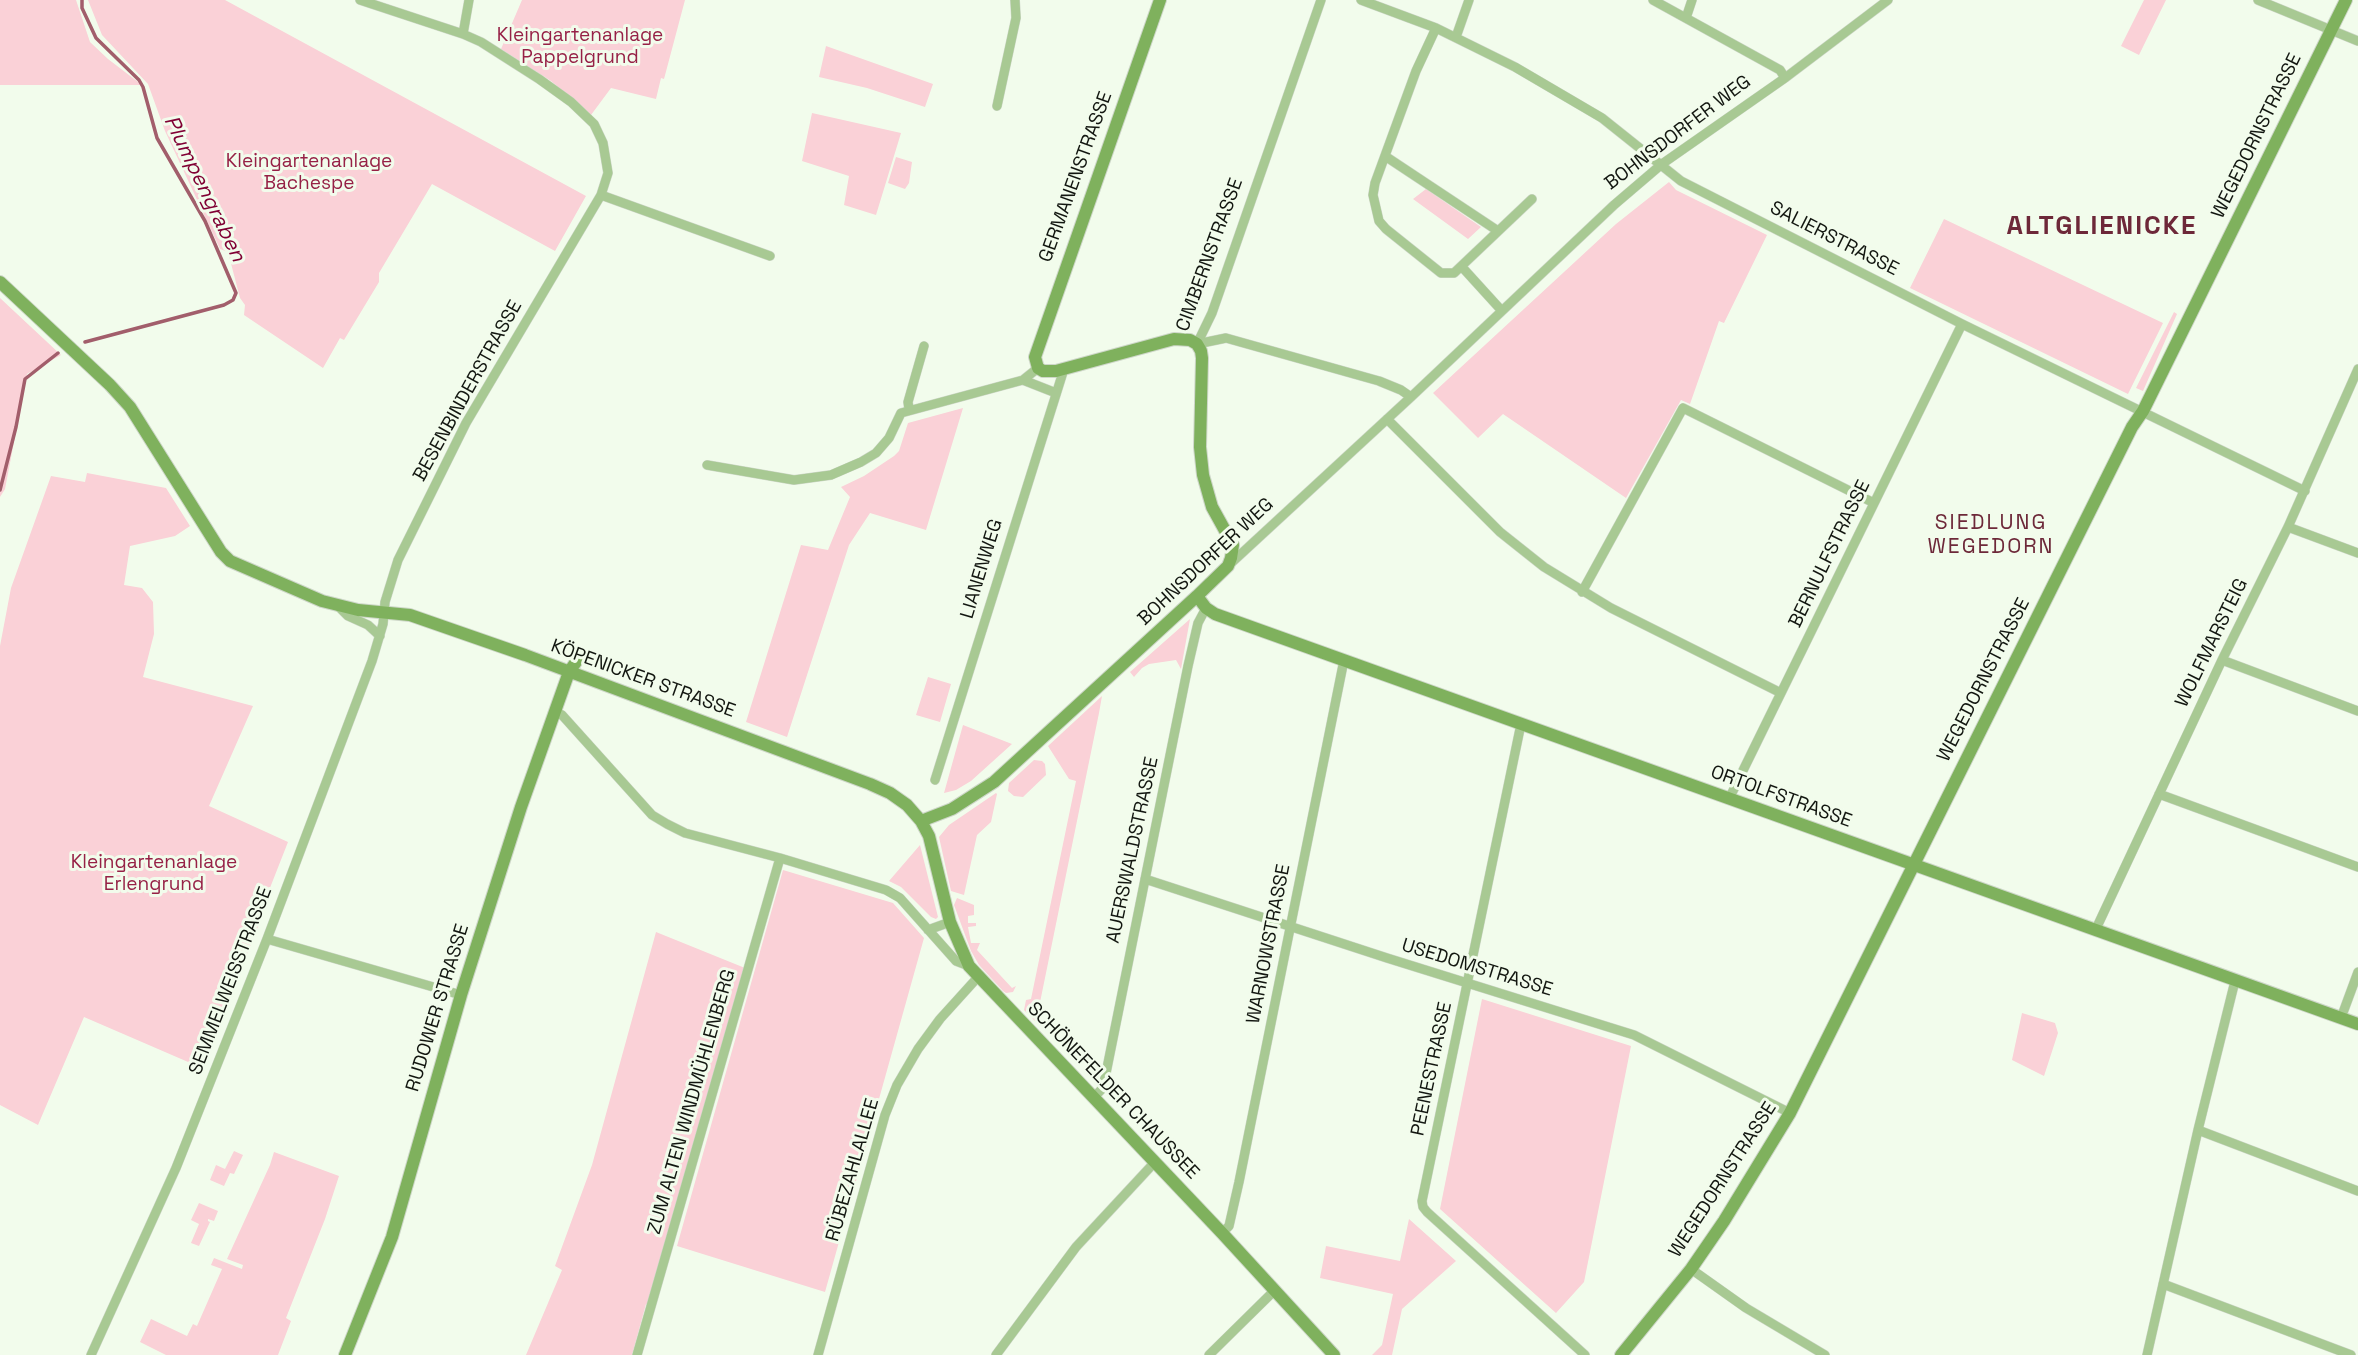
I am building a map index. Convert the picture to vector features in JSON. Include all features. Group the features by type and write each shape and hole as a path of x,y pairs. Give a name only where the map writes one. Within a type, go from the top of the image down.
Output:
{"street":[{"path":"360,0 481,42 578,108 594,124 607,158 608,173 601,195 771,256"},
{"path":"463,34 469,0"},
{"path":"998,106 1016,18 1015,0"},
{"name":"GERMANENSTRASSE","path":"1038,368 1035,352 1160,0"},
{"name":"CIMBERNSTRASSE","path":"1228,566 1233,545 1212,507 1203,475 1200,447 1202,351 1197,344 1212,313 1321,0"},
{"name":"SALIERSTRASSE","path":"1361,0 1436,28 1515,67 1602,118 1681,181 1962,324 2305,491"},
{"path":"1456,37 1469,0"},
{"path":"1653,0 1780,70 1785,78"},
{"path":"1686,18 1692,0"},
{"name":"BOHNSDORFER WEG","path":"921,821 951,809 994,782 1411,397 1614,205 1662,164 1785,78 1888,0"},
{"path":"2258,0 2358,41"},
{"name":"WEGEDORNSTRASSE","path":"1621,1355 1690,1269 1740,1198 1790,1113 2346,0"},
{"path":"1436,28 1416,72 1373,195 1379,221 1441,273 1454,273 1532,200"},
{"path":"1385,156 1498,231"},
{"name":"BESENBINDERSTRASSE","path":"384,612 398,559 466,423 601,195"},
{"path":"1461,267 1502,311"},
{"name":"KÖPENICKER STRASSE","path":"0,282 130,407 225,556 279,583 337,606 410,615 890,793 907,805 921,821"},
{"name":"BERNULFSTRASSE","path":"1729,799 1962,324"},
{"path":"707,465 794,480 831,475 876,453 889,438 901,413 909,409 1023,380 1038,368 1048,372 1064,369 1174,339 1190,340 1197,344 1226,338 1379,381 1411,397"},
{"path":"909,409 908,402 924,346"},
{"name":"LIANENWEG","path":"935,780 1064,369"},
{"name":"WOLFMARSTEIG","path":"2095,931 2222,660 2305,491 2358,369"},
{"path":"1023,380 1056,393"},
{"path":"1582,592 1683,408 1874,503"},
{"path":"1387,419 1500,532 1535,561 1582,592 1781,692"},
{"path":"2288,527 2358,553"},
{"name":"ORTOLFSTRASSE","path":"1197,596 1206,608 1215,614 2358,1024"},
{"name":"KÖPENICKER STRASSE","path":"337,606 348,616 368,625 380,636"},
{"name":"AUERSWALDSTRASSE","path":"1093,1098 1101,1090 1105,1078 1198,623 1206,608"},
{"name":"SEMMELWEISSTRASSE","path":"91,1355 176,1168 267,939 380,636 384,612"},
{"name":"RUDOWER STRASSE","path":"345,1355 392,1237 461,995 569,672 579,659"},
{"name":"WARNOWSTRASSE","path":"1222,1233 1229,1226 1234,1204 1344,660"},
{"path":"2222,660 2358,711"},
{"path":"555,712 562,715 652,815 660,820 685,833 886,890 900,898 956,961 969,966"},
{"name":"PEENESTRASSE","path":"1521,724 1422,1200 1423,1207 1585,1355"},
{"path":"2159,794 2358,867"},
{"name":"SCHÖNEFELDER CHAUSSEE","path":"921,821 929,836 950,922 969,966 1334,1355"},
{"name":"ZUM ALTEN WINDMÜHLENBERG","path":"638,1355 780,858"},
{"name":"USEDOMSTRASSE","path":"1144,879 1634,1035 1790,1113"},
{"path":"928,930 950,922"},
{"path":"267,939 461,995"},
{"path":"2341,1018 2358,972"},
{"name":"RÜBEZAHLALLEE","path":"818,1355 885,1115 897,1085 940,1018 978,977"},
{"path":"2147,1355 2197,1130 2235,981"},
{"path":"2197,1130 2358,1191"},
{"path":"996,1355 1076,1247 1154,1163"},
{"path":"1690,1269 1746,1308 1825,1355"},
{"path":"2164,1284 2351,1355"},
{"path":"1209,1355 1275,1290"}],"green space":[{"path":"0,0 76,0 90,42 142,85 0,85"},
{"name":"Kleingartenanlage Bachespe","path":"88,0 225,0 586,196 555,251 432,184 379,273 379,282 344,340 340,338 323,368 244,315 245,305 240,298 228,252 220,249 165,131 148,84 102,35"},
{"name":"Kleingartenanlage Pappelgrund","path":"522,0 685,0 656,99 611,88 591,115 551,81 501,49"},
{"path":"2144,0 2166,0 2139,55 2121,46"},
{"path":"826,46 933,84 925,107 867,88 819,77"},
{"path":"812,113 901,133 876,215 844,205 849,176 802,161"},
{"path":"896,157 912,162 909,183 905,189 888,183"},
{"path":"1669,182 1676,190 1767,235 1724,323 1719,321 1690,404 1681,400 1626,498 1503,414 1478,438 1433,393 1616,224"},
{"path":"1426,189 1481,227 1468,239 1413,199"},
{"path":"1944,219 2163,323 2128,394 1910,288"},
{"path":"0,298 61,355 27,374 5,489 0,497"},
{"path":"2174,312 2177,314 2143,391 2136,388"},
{"path":"963,408 926,530 870,513 849,545 787,737 746,722 801,545 828,550 850,497 841,487 864,476 894,456 899,451 908,423"},
{"name":"Kleingartenanlage Erlengrund","path":"87,473 166,488 190,526 175,536 130,546 124,585 142,588 153,602 154,634 143,677 253,706 209,806 288,842 266,898 269,899 202,1068 84,1017 38,1125 0,1105 0,646 11,588 51,476 85,482"},
{"path":"1190,619 1181,669 1176,660 1149,664 1134,677 1130,672"},
{"path":"928,677 951,684 940,722 916,715"},
{"path":"1102,696 1036,1022 1024,1010 1026,1000 1031,999 1076,781 1069,779 1048,746"},
{"path":"963,725 1012,744 971,781 956,790 944,793"},
{"path":"1034,760 1045,764 1046,775 1023,797 1014,796 1008,791 1009,783"},
{"path":"996,793 991,822 977,835 964,895 951,891 939,837 949,825"},
{"path":"920,845 938,917 936,919 901,887 889,881"},
{"path":"783,870 893,903 924,938 825,1292 677,1246"},
{"path":"957,898 974,905 974,915 968,916 968,923 976,923 976,926 968,927 971,943 980,943 977,950 1012,988 1016,986 1013,992 1003,991 979,965 954,905"},
{"path":"656,932 745,968 649,1305 646,1304 632,1355 526,1355 562,1270 555,1266 592,1165"},
{"path":"1482,999 1631,1046 1584,1282 1556,1313 1440,1209"},
{"path":"2022,1013 2055,1023 2058,1033 2044,1076 2012,1060"},
{"path":"234,1151 243,1155 234,1174 230,1173 224,1186 210,1180 216,1165 225,1169"},
{"path":"274,1152 339,1176 286,1318 291,1321 278,1355 166,1355 140,1342 151,1319 187,1336 193,1324 197,1326 222,1269 211,1265 214,1258 242,1269 243,1265 227,1259"},
{"path":"199,1203 218,1211 214,1221 208,1219 210,1222 199,1246 191,1243 199,1224 191,1220"},
{"path":"1409,1219 1456,1261 1402,1309 1392,1355 1372,1355 1382,1345 1393,1294 1320,1278 1326,1246 1400,1261"}],"waterway":[{"name":"Plumpengraben","path":"82,0 82,8 96,38 143,87 157,138 205,221 236,293 233,300 224,305 85,342"},
{"name":"Plumpengraben","path":"0,490 25,379 58,353"}],"district":[{"name":"ALTGLIENICKE","path":"2102,227"},
{"name":"SIEDLUNG WEGEDORN","path":"1991,535"}]}
